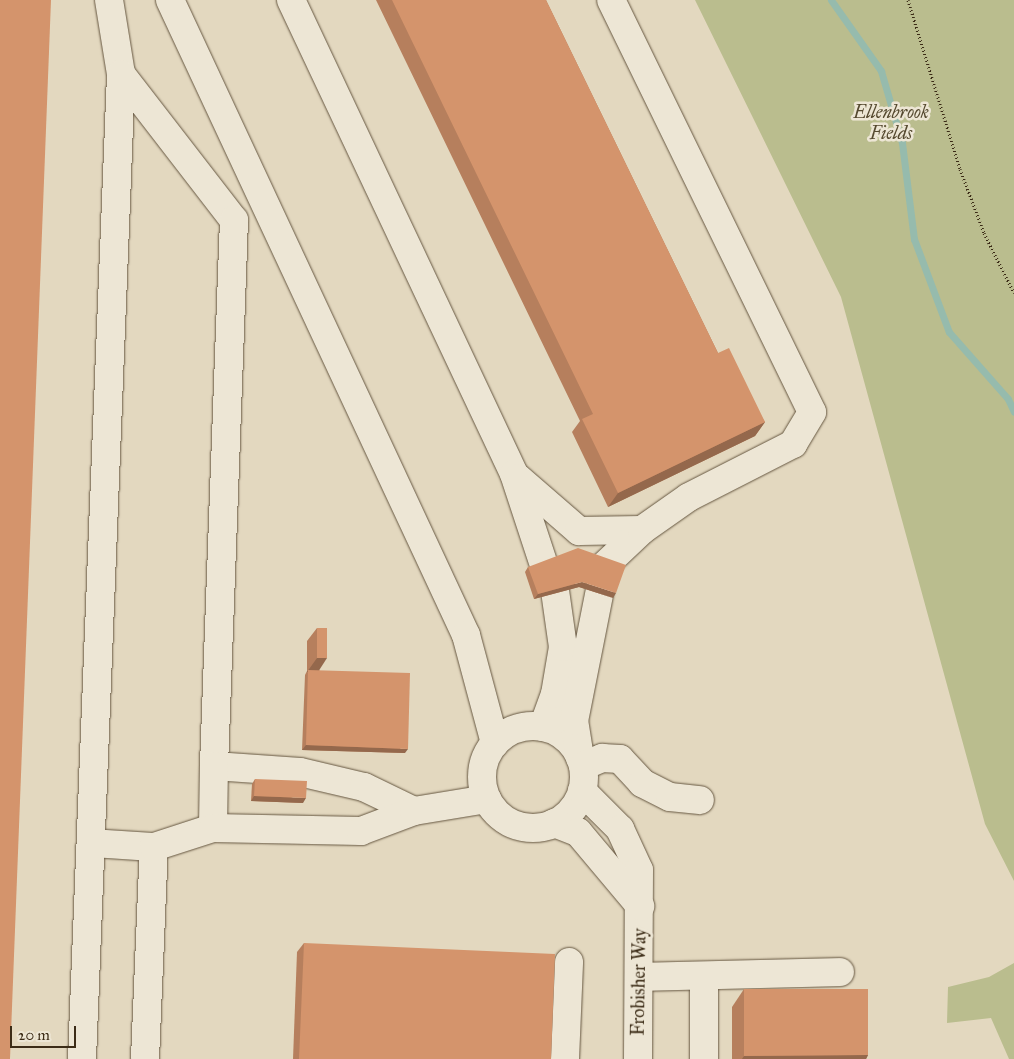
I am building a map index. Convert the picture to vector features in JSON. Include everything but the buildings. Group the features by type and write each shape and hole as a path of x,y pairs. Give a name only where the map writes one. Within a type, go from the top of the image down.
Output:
{"street":[{"path":"82,1059 121,74 109,0"},
{"path":"170,0 466,635 495,743"},
{"path":"291,0 514,474 544,565"},
{"path":"554,824 572,810 582,771 574,721 605,565 642,530 689,497 793,444 812,412 610,0"},
{"path":"121,74 234,220 213,828"},
{"path":"514,474 553,513 579,531 642,530"},
{"path":"543,727 555,694 563,647 555,592"},
{"path":"582,771 560,734 543,727 517,730 495,743 482,772 490,808 519,826 554,824 578,832 640,906"},
{"path":"582,771 602,758 620,759 642,783 670,797 700,800"},
{"path":"214,766 300,772 364,787 414,811"},
{"name":"Frobisher Way","path":"582,771 620,829 639,870 640,977 638,1059"},
{"path":"92,843 154,847 213,828 361,831 414,811 487,799"},
{"path":"146,1059 154,847"},
{"path":"565,1059 568,962"},
{"path":"640,977 840,972"},
{"path":"704,976 704,1059"}],"path":[{"path":"908,0 960,169 984,233 1014,293"}],"green space":[{"name":"Ellenbrook Fields","path":"695,0 1014,0 1014,881 985,824 841,297"},
{"path":"1014,963 1014,1059 1009,1059 991,1018 947,1023 948,987 989,977"}],"waterway":[{"path":"831,0 881,71 902,143 914,239 949,332 1008,399 1014,412"}]}
